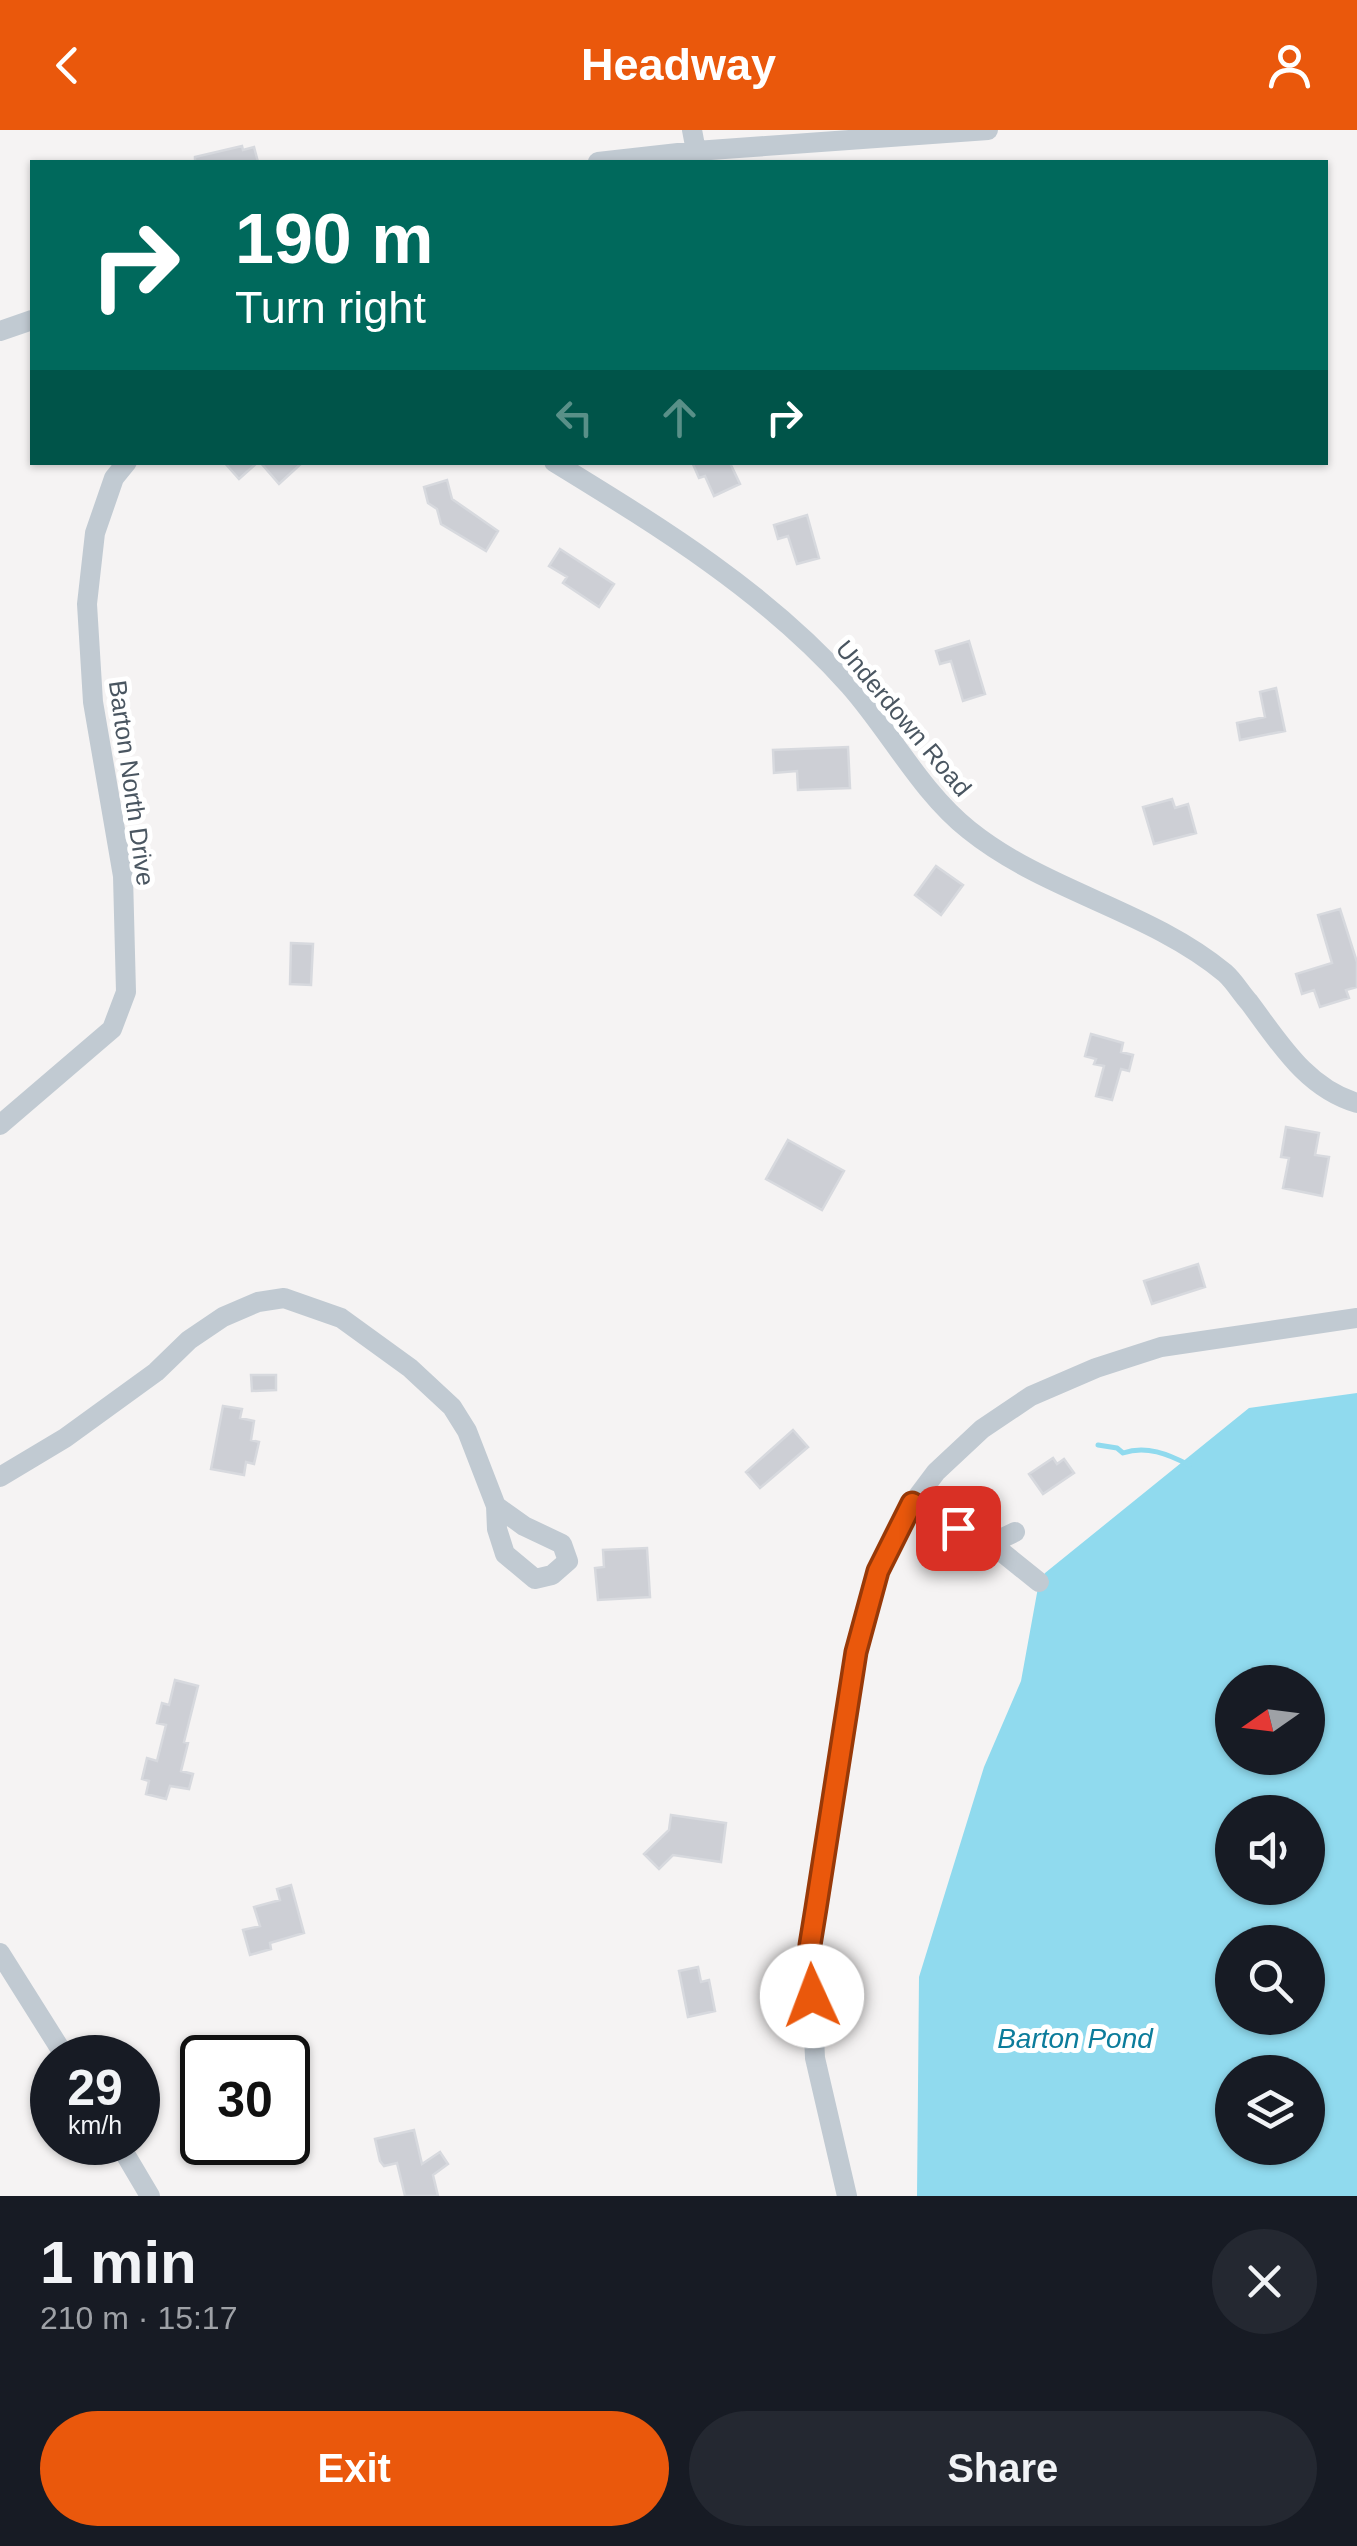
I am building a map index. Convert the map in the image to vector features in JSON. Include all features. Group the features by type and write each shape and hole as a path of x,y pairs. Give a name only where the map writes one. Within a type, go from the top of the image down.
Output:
{"street":[{"path":"607,160 694,141 988,130"},
{"path":"0,331 30,321"},
{"name":"Barton North Drive","path":"0,1125 112,1029 126,992 123,876 93,702 87,604 95,533 114,478 125,465"},
{"name":"Underdown Road","path":"559,465 727,572 803,638 850,686 953,818 994,850 1066,889 1173,936 1228,976 1300,1070 1357,1103"},
{"path":"0,1478 65,1438 223,1317 258,1302 284,1298 341,1318 410,1368 452,1407 467,1431 496,1506"},
{"path":"847,2196 815,2058 810,1945 856,1652 878,1571 912,1503 936,1472 982,1428 1031,1396 1096,1368 1161,1347 1357,1318"},
{"path":"912,1503 990,1544 1038,1582"},
{"path":"990,1544 1014,1532"},
{"path":"0,1953 52,2035"},
{"path":"132,2165 150,2196"}],"water":[{"name":"Barton Pond","path":"1357,1393 1357,2196 917,2196 919,1977 984,1767 1021,1681 1039,1582 1045,1573 1249,1408"}],"building":[{"path":"242,146 243,150 254,147 257,160 195,160"},
{"path":"227,465 255,465 239,479"},
{"path":"263,465 300,465 279,484"},
{"path":"693,465 731,465 740,484 714,496 705,476 699,478"},
{"path":"447,480 452,499 498,531 486,551 441,524 437,509 428,503 424,487"},
{"path":"807,515 819,558 797,564 788,536 778,539 774,525"},
{"path":"560,549 614,584 599,607 563,583 567,577 549,566"},
{"path":"969,641 985,694 963,701 951,661 940,664 936,651"},
{"path":"1276,688 1285,731 1240,740 1237,723 1265,717 1260,692"},
{"path":"848,747 850,788 798,790 797,771 774,773 773,750"},
{"path":"1172,799 1175,808 1188,804 1196,833 1154,844 1143,807"},
{"path":"936,866 963,885 941,915 915,895"},
{"path":"1340,909 1357,962 1357,987 1346,990 1349,998 1320,1007 1314,990 1302,994 1296,974 1332,963 1318,915"},
{"path":"291,943 313,944 311,985 290,984"},
{"path":"1091,1034 1123,1043 1121,1052 1133,1055 1129,1071 1121,1069 1112,1100 1096,1096 1104,1066 1085,1056"},
{"path":"1286,1127 1319,1133 1315,1155 1329,1157 1322,1196 1283,1188 1289,1158 1281,1157"},
{"path":"788,1140 844,1171 822,1210 766,1179"},
{"path":"1198,1264 1205,1287 1152,1304 1144,1281"},
{"path":"251,1375 276,1375 276,1390 252,1391"},
{"path":"223,1406 242,1409 240,1418 254,1421 251,1440 259,1442 254,1464 246,1462 244,1475 211,1469"},
{"path":"793,1430 808,1447 760,1488 746,1472"},
{"path":"1053,1458 1057,1464 1064,1459 1074,1473 1043,1494 1029,1474"},
{"path":"647,1548 650,1597 598,1600 595,1568 604,1567 603,1550"},
{"path":"175,1680 198,1686 181,1771 193,1774 189,1789 170,1786 166,1799 146,1794 149,1781 142,1779 147,1758 157,1761 166,1725 157,1723 162,1703 169,1705"},
{"path":"671,1815 726,1823 721,1862 673,1855 659,1869 644,1854 669,1830"},
{"path":"291,1885 304,1933 270,1943 271,1949 250,1955 243,1930 260,1926 254,1907 280,1900 277,1889"},
{"path":"698,1967 701,1982 709,1980 715,2011 688,2017 679,1971"},
{"path":"414,2130 422,2164 440,2152 448,2164 433,2175 438,2196 405,2196 397,2163 384,2166 380,2161 375,2139"}],"waterway":[{"path":"1098,1445 1123,1453 1157,1452 1189,1465"}],"route":[{"path":"812,1996 810,1945 856,1652 878,1571 912,1503 958,1528"}]}
